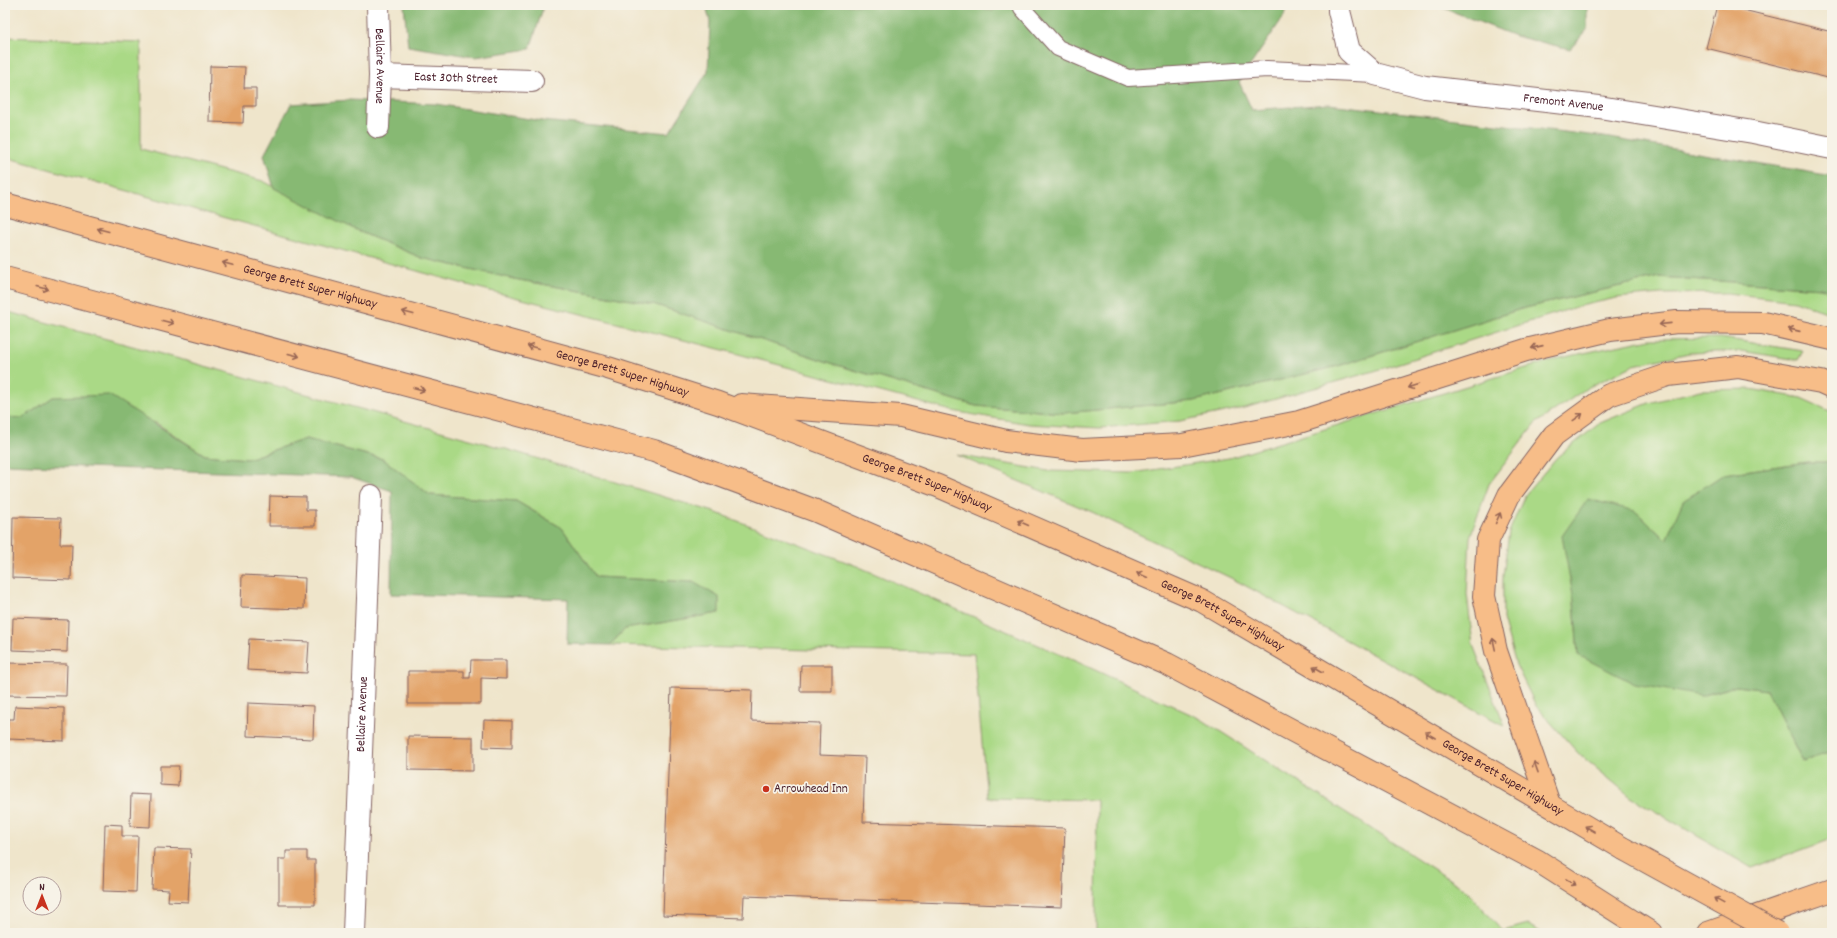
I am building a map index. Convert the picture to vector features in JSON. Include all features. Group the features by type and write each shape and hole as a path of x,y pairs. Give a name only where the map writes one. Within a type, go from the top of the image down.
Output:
{"main road":[{"name":"George Brett Super Highway","path":"5,204 608,368 718,403 938,486 1202,601 1624,848 1777,933"},
{"path":"5,278 654,451 816,511 1167,664 1538,861 1652,933"},
{"path":"718,403 901,416 1006,441 1082,450 1182,446 1299,422 1526,350 1610,330 1677,322 1763,323 1832,339"},
{"path":"1549,804 1496,651 1484,596 1488,540 1508,495 1554,435 1609,395 1668,375 1738,367 1821,382 1832,387"},
{"path":"1708,933 1832,890"}],"street":[{"name":"Bellaire Avenue","path":"378,5 380,76 378,127"},
{"name":"Fremont Avenue","path":"1340,5 1339,11 1349,51 1375,74 1425,87 1599,107 1753,132 1832,148"},
{"name":"East 30th Street","path":"380,76 532,81"},
{"name":"Bellaire Avenue","path":"354,933 371,496"}],"lane":[{"path":"1021,5 1058,48 1128,78 1266,69 1375,74"}],"green space":[{"path":"404,5 544,5 530,49 475,57 408,46"},
{"path":"706,5 973,5 993,11 994,5 1287,5 1284,16 1239,82 1252,110 1329,104 1598,136 1832,176 1832,292 1821,288 1659,277 1521,309 1338,366 1194,401 1064,413 976,406 837,365 653,304 514,279 422,258 360,232 274,188 264,155 291,104 350,100 436,104 542,121 669,133 708,71 710,22"},
{"path":"1436,5 1587,5 1587,30 1570,49 1515,36"},
{"path":"5,37 141,42 141,149 263,181 360,232 422,258 514,279 653,304 837,365 976,406 1064,413 1194,401 1338,366 1521,309 1659,277 1821,288 1832,292 1832,314 1795,301 1727,293 1661,294 1616,298 1576,307 1374,371 1244,408 1180,421 1100,428 1029,424 952,411 727,351 475,287 5,157"},
{"path":"5,311 506,449 714,512 857,566 1082,664 1201,719 1466,890 1503,931 1528,924 1542,933 1096,933 1097,800 987,798 974,654 610,645 625,629 719,613 693,582 596,577 562,528 516,501 430,495 383,459 306,439 247,459 205,455 156,423 53,397 23,418 5,417"},
{"path":"1721,338 1803,351 1798,360 1741,351 1689,353 1634,365 1587,388 1535,424 1489,484 1470,537 1467,594 1473,645 1505,726 1233,579 1092,512 956,455 1048,471 1133,473 1229,458 1556,359 1650,339"},
{"path":"1750,389 1801,398 1832,412 1832,462 1807,462 1724,474 1684,501 1666,540 1635,511 1574,601 1578,655 1701,696 1736,686 1767,690 1803,762 1832,751 1832,839 1752,868 1631,797 1578,753 1536,706 1516,665 1503,619 1503,576 1509,532 1525,495 1557,457 1600,423 1649,403 1700,390"},
{"path":"109,395 205,455 247,459 306,439 383,459 430,495 516,501 562,528 596,577 693,582 719,597 719,613 625,629 610,645 567,644 568,599 391,594 392,491 351,477 5,464 5,417 23,418 53,397"},
{"path":"1807,462 1832,462 1832,751 1803,762 1767,690 1736,686 1701,696 1635,684 1578,655 1574,601 1562,536 1588,499 1635,511 1666,540 1683,501 1724,474"}],"building":[{"path":"1717,5 1723,5 1832,32 1832,79 1706,48"},
{"path":"210,66 245,67 244,88 256,88 256,106 244,106 243,123 209,122"},
{"path":"270,496 306,497 306,510 315,510 315,526 269,526"},
{"path":"13,517 61,518 60,544 72,544 71,580 12,578"},
{"path":"242,575 305,578 304,609 241,607"},
{"path":"13,618 68,620 67,652 12,650"},
{"path":"249,639 309,642 307,673 247,670"},
{"path":"471,660 506,660 506,679 481,678 481,704 408,704 408,671 464,671 464,678 470,678"},
{"path":"5,663 67,664 66,696 5,695"},
{"path":"801,665 832,665 832,691 800,691"},
{"name":"Arrowhead Inn","path":"671,688 752,690 751,721 820,723 819,755 865,757 863,822 1065,828 1062,907 744,896 743,918 663,915"},
{"path":"248,703 314,706 313,739 247,736"},
{"path":"15,706 64,708 64,741 7,739 8,719 14,719"},
{"path":"484,720 512,721 512,748 483,747"},
{"path":"408,736 473,737 473,771 408,770"},
{"path":"160,766 179,766 178,786 160,785"},
{"path":"131,794 151,795 150,827 130,826"},
{"path":"105,824 122,825 122,836 138,836 136,892 103,891"},
{"path":"154,848 191,849 188,902 168,901 169,890 152,889"},
{"path":"286,851 307,851 307,860 315,860 315,905 279,905 279,859 286,859"}],"place":[{"name":"Arrowhead Inn","path":"766,789"}]}
